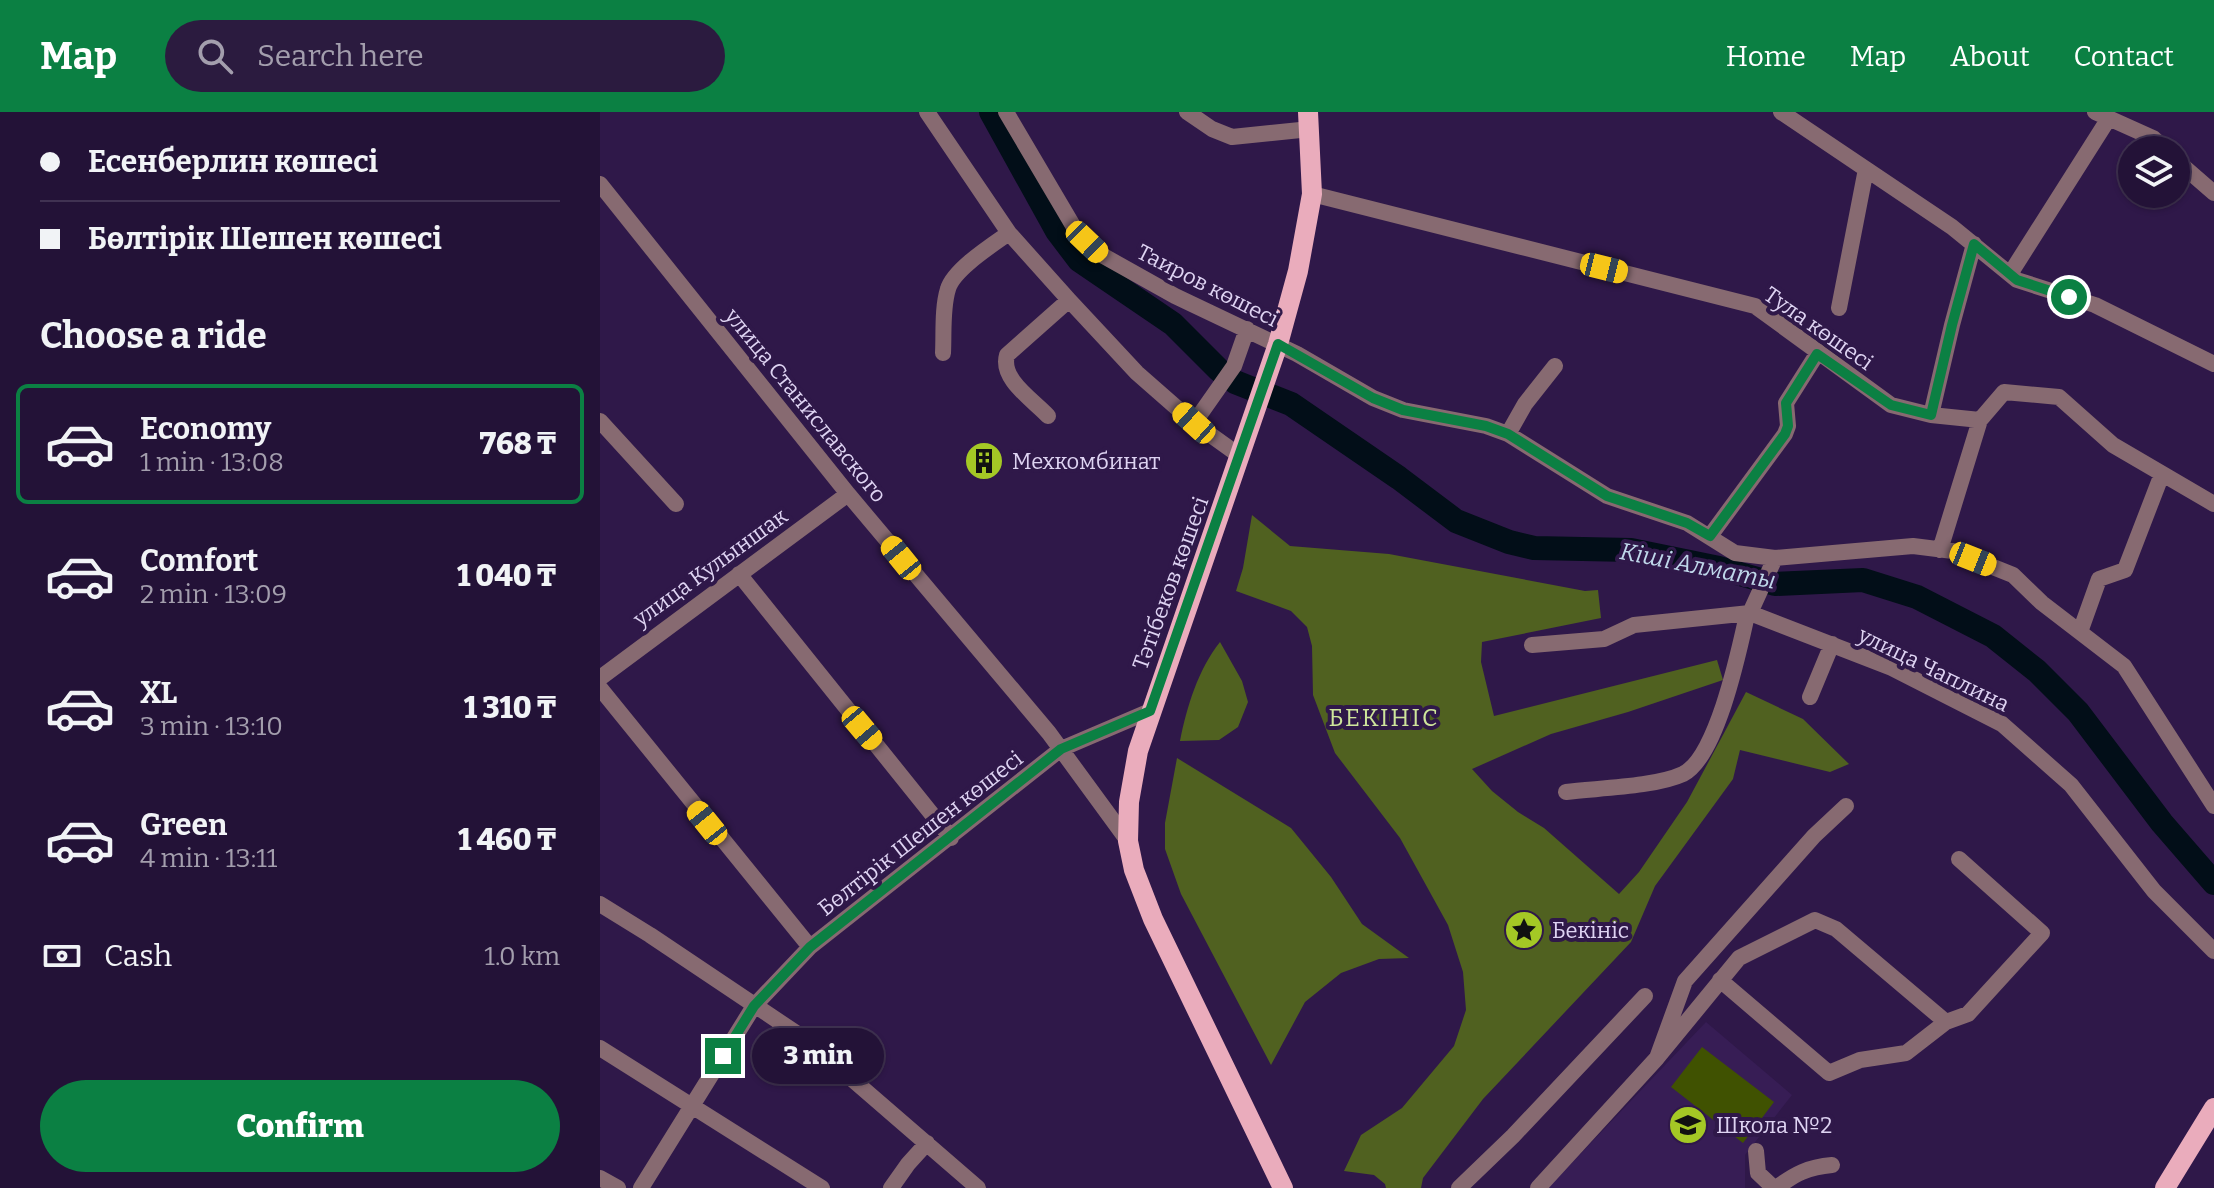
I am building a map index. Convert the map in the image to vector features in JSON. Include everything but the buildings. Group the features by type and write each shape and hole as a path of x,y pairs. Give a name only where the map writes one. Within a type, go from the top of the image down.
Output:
{"main road":[{"name":"Тәтібеков көшесі","path":"1283,1188 1153,919 1134,870 1128,841 1131,789 1138,751 1278,344 1303,249 1312,194 1309,120"},
{"path":"2165,1188 2214,1108"}],"street":[{"path":"927,112 1009,233 1069,300 1137,373 1194,423 1240,456"},
{"name":"Таиров көшесі","path":"1006,112 1075,229 1100,254 1175,296 1278,344 1373,398 1403,410 1486,426 1508,434 1607,496 1687,523 1735,553 1772,565 1913,546 1953,551 2013,575 2042,603 2124,666 2214,806"},
{"path":"1187,112 1212,129 1232,137 1309,120"},
{"path":"1781,112 1952,227 2017,280 2095,305 2214,364"},
{"path":"2010,274 2102,115 2149,136"},
{"path":"1839,308 1866,169"},
{"path":"2190,172 2214,193"},
{"name":"улица Станиславского","path":"600,184 848,494 1061,749 1128,841"},
{"name":"Тула көшесі","path":"1312,194 1755,306 1891,405 1931,415 1980,420"},
{"path":"943,353 948,289 964,269 1009,233"},
{"path":"1931,415 1974,244"},
{"path":"1048,416 1007,375 1004,365 1007,355 1069,300"},
{"path":"1194,423 1234,366 1247,329"},
{"path":"1710,536 1785,434 1788,426 1786,403 1817,354"},
{"path":"1508,434 1525,404 1555,366"},
{"path":"1940,550 1980,420 2004,392 2059,397 2113,445 2214,504"},
{"path":"600,421 676,504"},
{"path":"2080,632 2099,579 2125,570 2162,474"},
{"name":"улица Кулыншак","path":"600,678 848,494"},
{"path":"1566,792 1668,779 1687,772 1710,741 1731,684 1751,610 1772,565"},
{"path":"739,574 951,838"},
{"path":"1532,645 1604,639 1634,625 1751,610"},
{"name":"улица Чаплина","path":"1751,610 1892,668 2002,724 2071,785 2154,891 2214,951"},
{"path":"1810,697 1832,644"},
{"path":"600,688 810,947"},
{"name":"Бөлтірік Шешен көшесі","path":"641,1188 754,1006 810,947 1061,749 1150,711"},
{"path":"1657,1058 1685,981 1814,836 1846,806"},
{"path":"1720,980 1829,1073 1860,1060 1906,1053 1946,1022 1968,1014 2042,933 1959,859"},
{"path":"600,904 808,1041 978,1188"},
{"path":"1538,1188 1657,1058 1739,958 1815,920 1836,929 1946,1022"},
{"path":"1459,1188 1513,1136 1645,996"},
{"path":"600,1048 822,1188"},
{"path":"891,1188 927,1143"},
{"path":"1756,1151 1758,1173 1775,1188 1811,1166 1832,1165"},
{"path":"600,1178 618,1188"}],"shaded area":[{"name":"Школа №2","path":"1706,1022 1792,1095 1745,1155 1745,1188 1548,1188"}],"green space":[{"path":"1252,515 1290,546 1389,554 1585,591 1598,590 1601,618 1482,642 1481,662 1494,716 1717,660 1723,680 1551,734 1472,769 1492,791 1544,828 1619,894 1639,872 1687,802 1746,692 1803,719 1849,764 1830,772 1740,750 1733,779 1655,886 1631,942 1483,1099 1423,1178 1421,1188 1386,1188 1374,1175 1344,1171 1361,1135 1402,1108 1454,1046 1466,1010 1463,972 1448,925 1400,838 1335,753 1313,695 1312,646 1307,627 1291,611 1236,591"},
{"path":"1220,642 1242,681 1248,702 1238,727 1219,740 1180,741 1194,689 1205,664"},
{"path":"1177,758 1291,828 1331,877 1362,924 1409,958 1379,959 1341,973 1305,1002 1271,1065 1181,894 1165,849 1165,823"},
{"path":"1702,1047 1774,1102 1743,1143 1671,1087"}],"waterway":[{"name":"Кіші Алматы","path":"991,112 1057,231 1079,260 1173,324 1235,382 1291,404 1456,521 1509,542 1534,548 1631,550 1719,568 1775,584 1863,580 1917,597 1993,636 2037,671 2078,712 2162,823 2214,883"}],"place":[{"name":"Мехкомбинат","path":"984,461"},
{"name":"Бекініс","path":"1524,930"},
{"name":"Школа №2","path":"1688,1125"}],"district":[{"name":"БЕКІНІС","path":"1384,718"}],"route":[{"path":"723,1056 754,1006 810,947 1061,749 1150,711 1278,344 1373,398 1403,410 1486,426 1508,434 1607,496 1687,523 1710,536 1785,434 1788,426 1786,403 1817,354 1891,405 1931,415 1974,244 2017,280 2069,297"}]}
